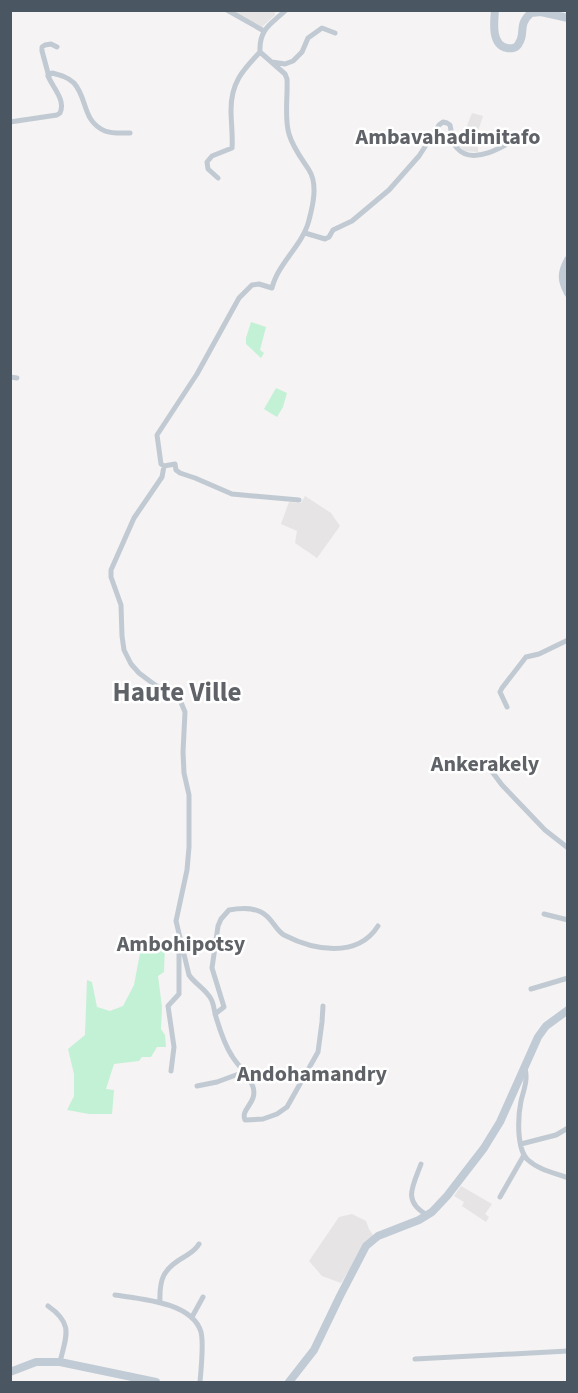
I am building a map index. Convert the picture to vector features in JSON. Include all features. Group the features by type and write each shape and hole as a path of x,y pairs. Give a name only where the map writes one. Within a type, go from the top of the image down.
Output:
{"street":[{"path":"227,10 264,31"},
{"path":"278,10 278,18"},
{"path":"286,10 264,31 259,43 260,52 285,74 287,79 289,134 313,177 315,188 310,218 305,232 275,278 272,288 259,284 252,285 239,298 197,374 157,435 161,464 164,466 162,477 134,518 111,570 111,578 122,606 124,650 131,664 155,685 180,700 185,712 183,752 190,818 187,870 176,921 189,975 212,1000 223,1038 232,1056 253,1086 253,1099 243,1114 245,1120 263,1119 287,1107 318,1052 323,1006"},
{"path":"495,10 495,32 500,44 508,49 519,44 522,25 531,13 541,12 567,18"},
{"path":"272,62 285,64 293,61 302,52 308,38 322,28 335,33"},
{"path":"10,122 60,113 63,107 60,96 48,76 42,47 51,44 57,47"},
{"path":"218,178 208,169 207,162 212,156 232,148 231,98 234,86 246,67 260,52"},
{"path":"48,76 52,73 60,75 75,84 89,117 105,130 130,133"},
{"path":"305,232 326,239 333,230 352,221 389,190 419,156 443,122 450,125 457,149 474,155 500,149 522,135"},
{"path":"567,260 562,281 567,293"},
{"path":"164,466 175,464 176,470 180,473 232,494 299,500"},
{"path":"507,707 500,692 526,657 539,654 567,640"},
{"path":"436,766 479,762 487,765 502,785 545,830 567,848"},
{"path":"215,1014 224,1007 212,968 215,940 221,919 229,910 245,908 260,911 282,934 318,948 327,949 352,946 366,940 378,926"},
{"path":"544,914 567,920"},
{"path":"171,1071 174,1047 168,1006 180,994 180,940"},
{"path":"531,989 567,978"},
{"path":"289,1383 314,1350 366,1246 378,1236 427,1215 447,1196 493,1135 538,1037 546,1026 567,1010"},
{"path":"524,1066 527,1078 519,1116 524,1155 531,1163 567,1178"},
{"path":"197,1086 217,1082 244,1072"},
{"path":"521,1144 556,1135 567,1128"},
{"path":"500,1197 524,1155"},
{"path":"421,1164 411,1197 417,1208 427,1215"},
{"path":"160,1303 160,1282 166,1271 174,1263 196,1250 199,1245"},
{"path":"116,1295 160,1303 192,1317 201,1333 200,1383"},
{"path":"192,1317 203,1297"},
{"path":"48,1306 62,1317 66,1329 60,1362"},
{"path":"415,1359 567,1351"},
{"path":"10,1372 36,1362 60,1362 156,1383"}],"shaded area":[{"path":"229,11 275,11 275,15 262,27"},
{"path":"472,113 483,116 475,140 478,152 465,151 459,146"},
{"path":"305,496 331,513 340,526 317,558 295,543 297,531 281,524 289,502 301,503"},
{"path":"461,1186 492,1204 485,1214 489,1217 486,1222 462,1206 464,1202 454,1196"},
{"path":"352,1214 366,1221 373,1235 341,1283 322,1276 309,1261 339,1217"}],"green space":[{"path":"251,322 266,327 260,350 264,353 261,358 246,344"},
{"path":"276,388 287,393 277,417 264,409"},
{"path":"149,944 165,944 164,972 158,976 162,1007 161,1029 165,1035 166,1047 157,1047 151,1057 142,1057 139,1061 114,1064 106,1089 114,1090 112,1114 89,1114 67,1110 74,1096 74,1074 68,1049 85,1035 87,980 92,982 97,1007 110,1011 123,1006 134,985 140,953"}],"district":[{"name":"Ambavahadimitafo","path":"448,136"},
{"name":"Haute Ville","path":"177,692"},
{"name":"Ankerakely","path":"485,763"},
{"name":"Ambohipotsy","path":"181,943"},
{"name":"Andohamandry","path":"312,1073"}]}
